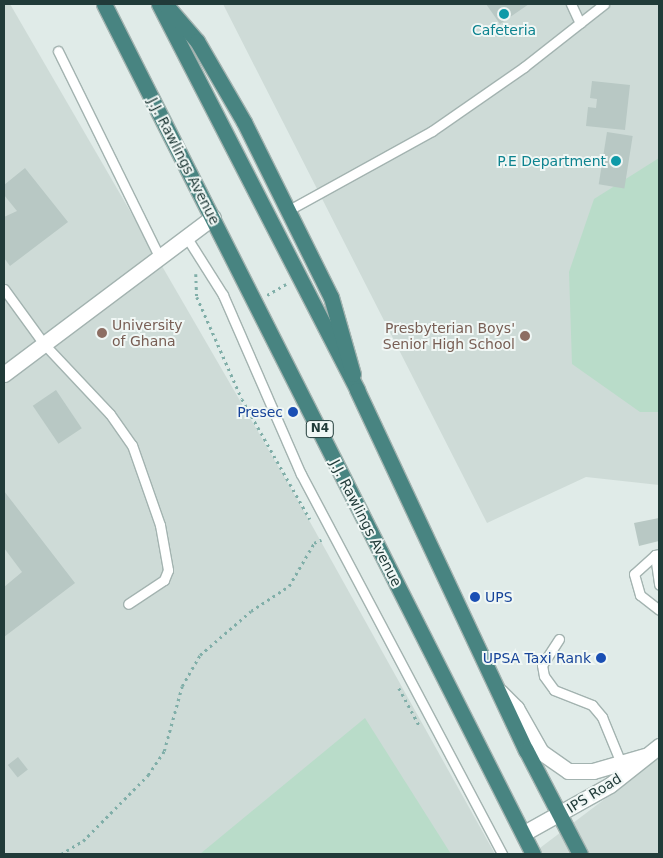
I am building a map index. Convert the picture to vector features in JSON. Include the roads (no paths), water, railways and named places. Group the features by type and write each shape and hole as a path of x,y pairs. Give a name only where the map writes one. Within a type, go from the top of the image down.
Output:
{"highway":[{"name":"J.J. Rawlings Avenue","path":"104,4 533,854"},
{"path":"159,4 356,390 497,689 580,854"},
{"path":"165,4 198,41 289,210 330,297 356,390"}],"street":[{"path":"4,374 213,217"},
{"path":"497,689 516,708 541,752 555,765 568,771 584,772 652,755"},
{"name":"IPS Road","path":"524,833 610,785 652,755 659,746"}],"lane":[{"path":"571,4 580,23"},
{"path":"289,210 432,132 604,4"},
{"path":"58,51 160,258"},
{"path":"187,238 223,295 301,474 502,854"},
{"path":"4,289 44,344 110,414 132,445 152,497 168,570 164,580 128,604"},
{"path":"657,554 659,585"},
{"path":"657,554 634,574 640,595 659,610"},
{"path":"559,639 542,665 544,676 554,690 592,704 602,717 621,763"}],"place":[{"name":"Cafeteria","path":"504,14"},
{"name":"P.E Department","path":"616,161"},
{"name":"University of Ghana","path":"102,333"},
{"name":"Presbyterian Boys' Senior High School","path":"525,336"},
{"name":"Presec","path":"293,412"},
{"name":"UPS","path":"475,597"},
{"name":"UPSA Taxi Rank","path":"601,658"}]}
